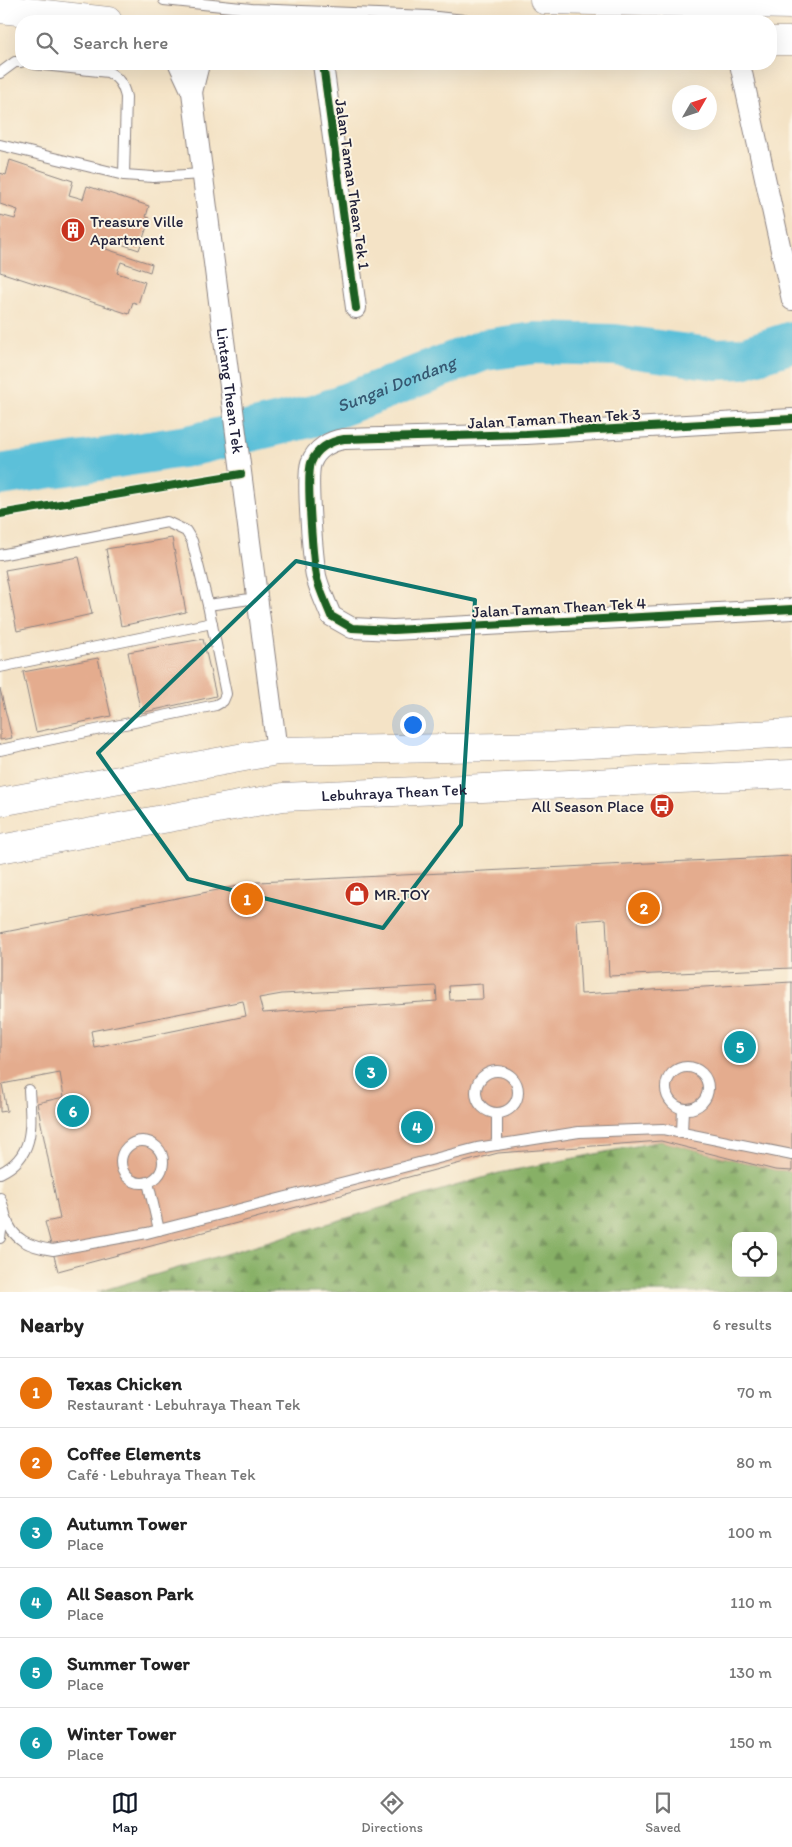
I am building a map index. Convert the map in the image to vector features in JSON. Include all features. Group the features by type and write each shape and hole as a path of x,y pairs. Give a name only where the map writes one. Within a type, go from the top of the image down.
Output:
{"main road":[{"path":"544,0 792,5"},
{"path":"0,9 54,15"},
{"path":"777,41 792,41"},
{"path":"0,802 276,752 554,746 792,733"},
{"name":"Lebuhraya Thean Tek","path":"0,849 283,797 792,774"}],"street":[{"name":"Lintang Thean Tek","path":"182,70 192,92 276,752"},
{"name":"Lintang Thean Tek","path":"192,92 198,70"},
{"name":"Jalan Taman Thean Tek 1","path":"324,70 356,308"},
{"path":"741,70 791,296"},
{"name":"Jalan Taman Thean Tek 3","path":"331,616 316,576 308,478 312,462 320,450 331,441 344,439 526,434 792,419"},
{"name":"Jalan Taman Thean Tek 4","path":"331,616 352,628 393,630 792,608"}],"lane":[{"path":"164,0 251,9 403,15"},
{"path":"0,73 15,62"},
{"path":"90,70 108,72 115,76 123,85 126,97 124,175"},
{"path":"0,145 124,175 153,177 202,174"},
{"path":"0,555 167,522 186,531 192,541 208,604 226,694 223,701 216,705 0,750"},
{"path":"208,604 257,598"},
{"path":"0,667 212,623"},
{"path":"692,1068 704,1075 707,1081 707,1094 699,1106 683,1109 674,1105 669,1099 666,1086 668,1078 678,1069 692,1068"},
{"path":"495,1071 509,1074 514,1079 519,1092 518,1098 510,1110 497,1114 484,1109 477,1096 476,1089 483,1077 495,1071"},
{"path":"0,1174 13,1167 27,1145 32,1130 29,1090"},
{"path":"682,1132 683,1109"},
{"path":"497,1114 497,1145"},
{"path":"0,1198 12,1231 24,1243 52,1250 159,1230 391,1169 497,1145 579,1132 664,1129 792,1155"},
{"path":"140,1140 153,1144 162,1154 162,1168 159,1174 148,1182 141,1183 129,1178 121,1166 123,1152 133,1142 140,1140"},
{"path":"148,1182 159,1230"},
{"path":"0,1213 2,1224 0,1238"}],"highlighted area":[{"path":"296,561 475,600 461,825 383,928 188,879 98,753"}],"green space":[{"path":"661,1141 775,1170 792,1171 792,1292 97,1292 499,1173"}],"building":[{"name":"Treasure Ville Apartment","path":"10,160 73,181 69,195 83,199 87,186 149,206 146,217 150,218 139,250 109,240 106,249 152,264 150,272 121,262 117,273 145,282 138,304 133,302 129,314 0,272 0,215 15,219 18,210 0,204 0,173 6,175"},
{"path":"172,538 186,612 121,626 106,549"},
{"path":"79,557 92,614 17,631 5,570"},
{"path":"203,639 216,696 141,713 128,652"},
{"path":"98,658 111,716 36,732 23,672"},
{"path":"0,689 12,738 0,740"},
{"path":"792,856 792,968 609,976 606,919 577,921 581,994 792,982 792,1171 775,1170 661,1141 498,1153 58,1271 45,1222 60,1219 37,1103 64,1097 60,1073 2,1084 7,1111 0,1112 0,933 258,882","holes":["482,984 483,999 450,1000 449,986","436,986 437,1001 263,1013 259,998 282,994","243,1001 246,1016 94,1047 91,1031"]}],"waterway":[{"name":"Sungai Dondang","path":"0,475 188,446 317,415 484,350 535,343 615,345 716,359 742,358 792,342"}],"cycle path":[{"path":"324,70 356,308"},
{"path":"792,419 526,434 344,439 329,444 316,454 311,463 309,484 317,581 331,616 352,628 393,630 792,609"},
{"path":"0,514 241,474"}],"place":[{"name":"Treasure Ville Apartment","path":"73,230"},
{"name":"All Season Place","path":"662,806"},
{"name":"MR.TOY","path":"357,894"},
{"name":"Texas Chicken","path":"247,899"},
{"name":"Coffee Elements","path":"644,908"},
{"name":"Summer Tower","path":"740,1047"},
{"name":"Autumn Tower","path":"371,1072"},
{"name":"Winter Tower","path":"73,1111"},
{"name":"All Season Park","path":"417,1127"}]}
